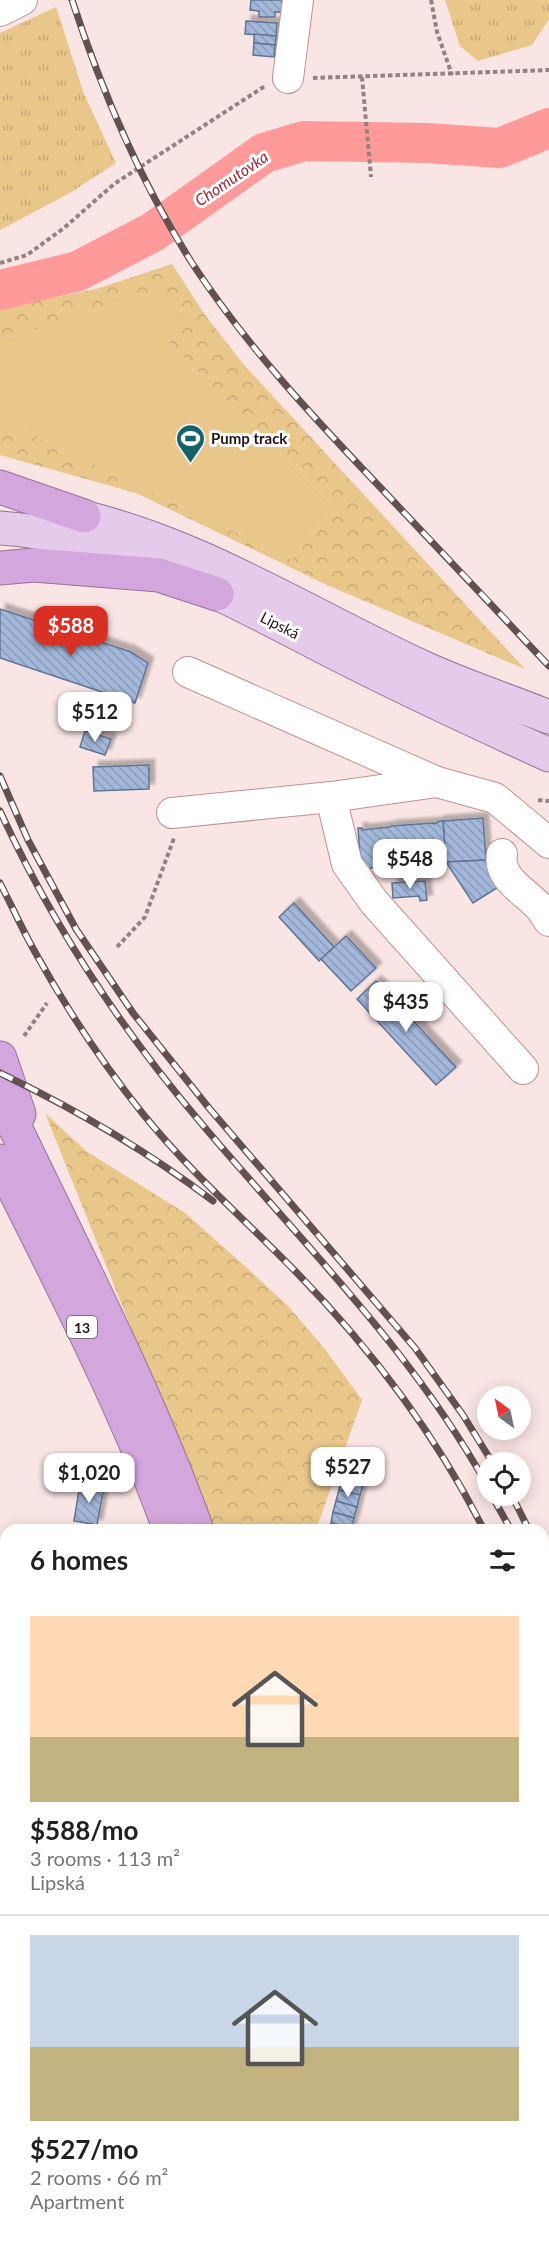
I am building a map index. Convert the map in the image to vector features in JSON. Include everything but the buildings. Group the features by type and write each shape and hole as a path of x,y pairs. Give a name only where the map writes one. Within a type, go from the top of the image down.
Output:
{"highway":[{"path":"0,487 84,516"},
{"path":"0,568 34,565 159,575 218,594"},
{"path":"0,1058 38,1176"},
{"name":"13","path":"0,1096 113,1333 179,1481 194,1524"},
{"name":"13","path":"0,1161 82,1326 158,1496 168,1524"}],"main road":[{"name":"Lipská","path":"0,502 84,516 187,551 281,595 423,667 549,717"},
{"name":"Lipská","path":"0,528 89,544 141,560 218,594 418,695 549,755"}],"street":[{"path":"0,11 22,0"},
{"path":"288,78 298,0"},
{"path":"188,672 438,783 495,798 549,843"},
{"path":"178,813 438,783"},
{"path":"331,797 347,864 374,902 523,1069"},
{"path":"502,854 501,861 507,876 541,909 549,921"}],"path":[{"path":"431,0 437,32 453,75"},
{"path":"0,263 27,255 64,228 114,184 261,88 288,78 453,75 549,70"},
{"path":"362,77 371,177"},
{"path":"117,947 145,917 178,813"},
{"path":"24,1036 47,1003"}],"green space":[{"path":"445,0 549,0 549,19 532,45 478,61 460,46"},
{"path":"56,7 84,94 116,163 70,193 0,230 0,33"},
{"path":"172,264 205,315 244,365 525,669 327,585 136,493 0,455 0,419 292,559 333,506 169,343 157,290 0,341 0,308 96,289"},
{"name":"Pump track","path":"157,290 180,312 169,343 333,506 292,559 0,419 0,341"},
{"path":"45,1113 86,1151 185,1213 246,1267 289,1307 324,1348 362,1400 318,1524 210,1524"}],"waterway":[{"name":"Chomutovka","path":"0,290 78,271 153,232 264,153 304,141 427,143 500,148 549,128"}],"railway":[{"path":"72,0 109,102 139,168 173,232 212,293 256,350 304,405 549,666"},
{"path":"0,776 28,840 76,929 133,1013 209,1108 415,1348 463,1415 486,1452"},
{"path":"0,811 20,853 65,934 143,1050 201,1123 354,1298 390,1343 425,1389 477,1469"},
{"path":"0,883 59,994 99,1056 128,1095 180,1156 298,1274 377,1363 424,1427 481,1524"},
{"path":"0,1073 110,1131 213,1201"},
{"path":"498,1506 508,1524"},
{"path":"517,1506 526,1524"}],"place":[{"name":"Pump track","path":"190,464"}]}
